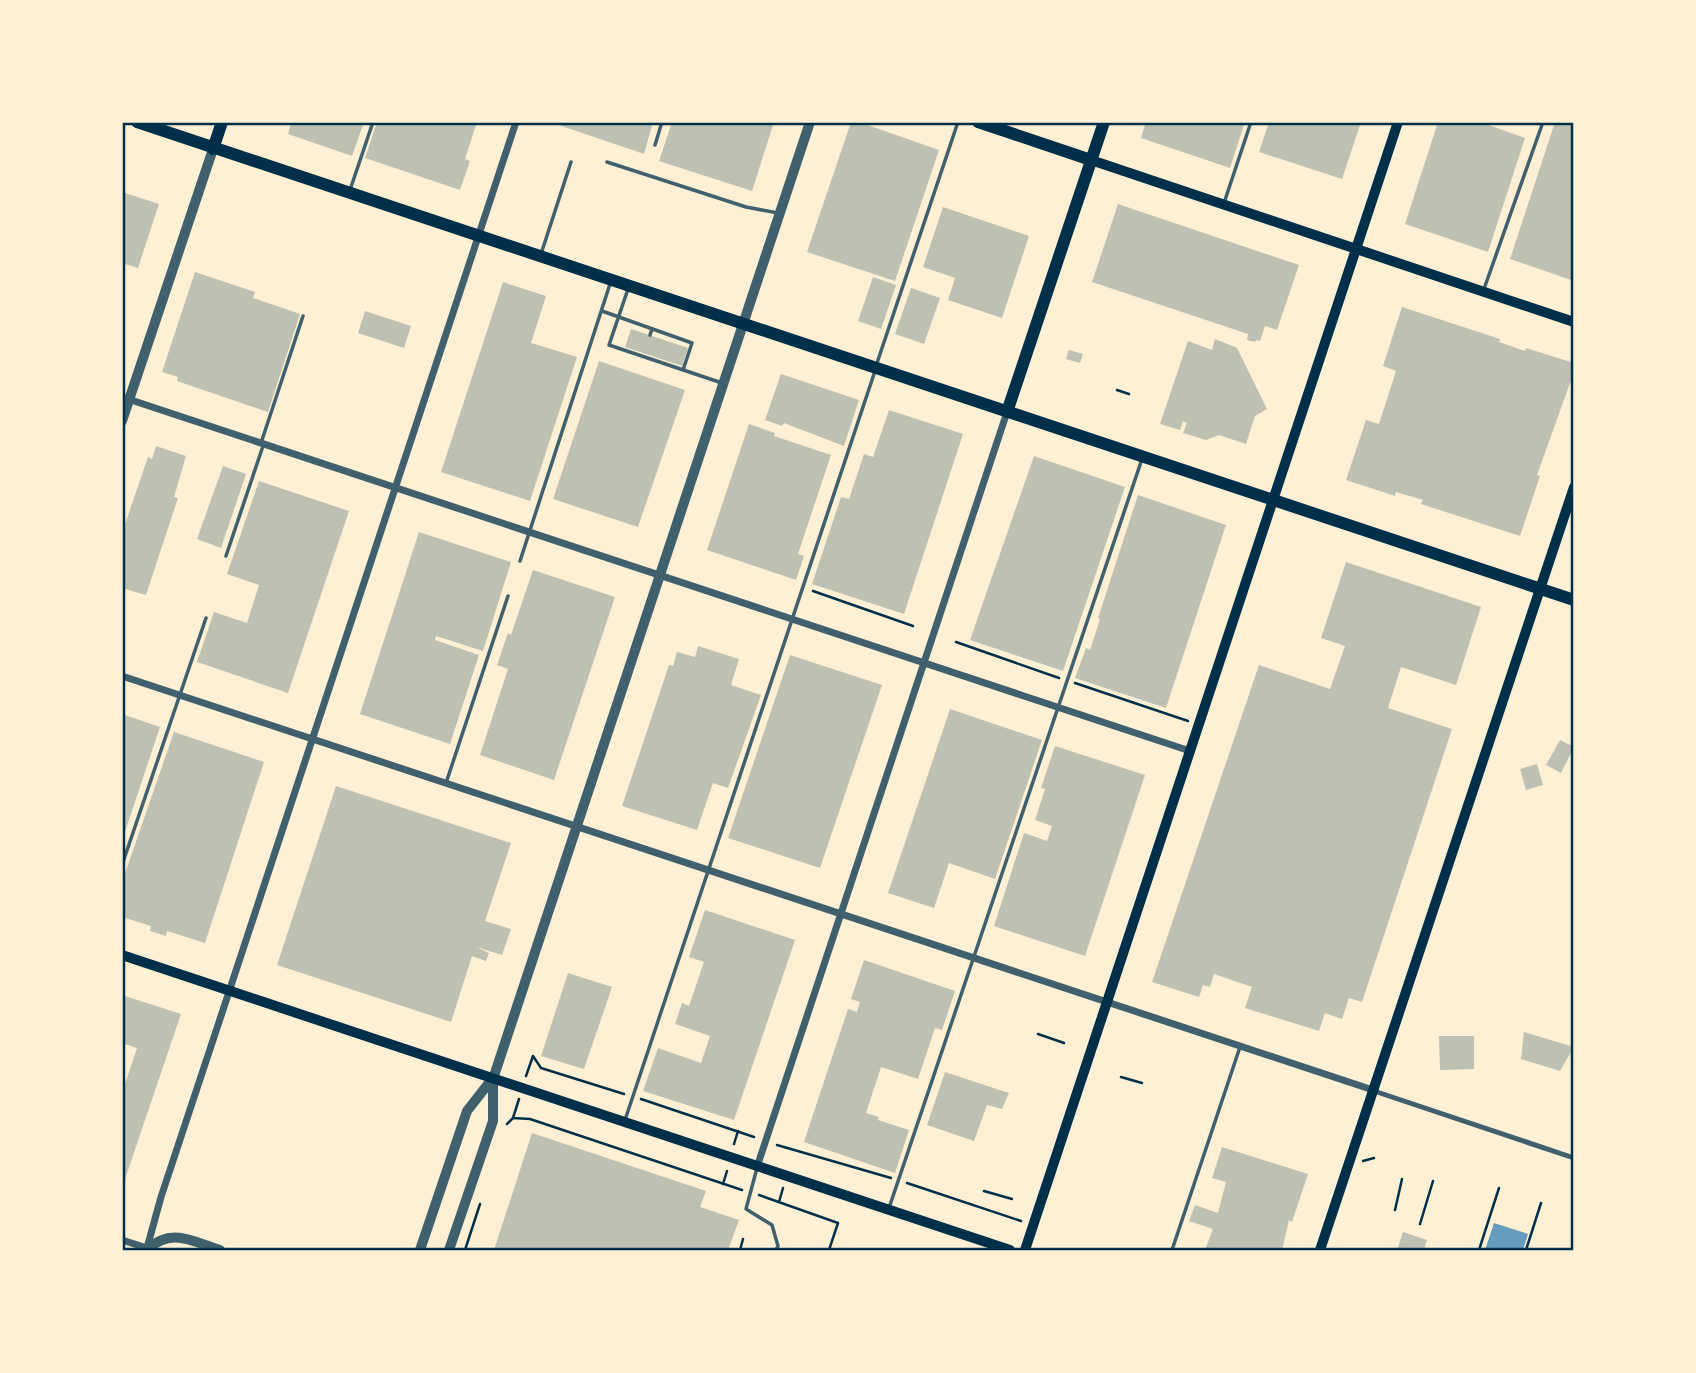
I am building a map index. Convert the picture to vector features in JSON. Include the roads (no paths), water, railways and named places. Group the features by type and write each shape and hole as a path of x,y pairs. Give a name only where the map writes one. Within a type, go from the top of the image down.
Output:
{"main road":[{"path":"137,122 1573,600"},
{"path":"213,149 222,122"},
{"path":"978,122 1573,322"},
{"path":"1007,412 1104,122"},
{"path":"1025,1251 1398,122"},
{"path":"1320,1251 1573,487"},
{"path":"122,955 1010,1251"}],"street":[{"path":"148,1250 161,1198 516,122"},
{"path":"449,1251 493,1121 493,1079 810,122"},
{"path":"122,421 126,398 213,149"},
{"path":"126,398 1190,751"},
{"path":"757,1167 1007,412"},
{"path":"122,676 1573,1158"},
{"path":"420,1251 467,1111 493,1079"},
{"path":"148,1250 170,1236 220,1251"},
{"path":"122,1240 148,1250"}],"lane":[{"path":"349,194 373,122"},
{"path":"654,145 662,122"},
{"path":"624,1122 958,122"},
{"path":"1223,204 1251,122"},
{"path":"1484,290 1541,123"},
{"path":"540,256 571,162"},
{"path":"607,162 746,207 780,214"},
{"path":"520,561 611,281"},
{"path":"628,287 610,345 723,383"},
{"path":"601,311 692,343 683,370"},
{"path":"226,556 303,316"},
{"path":"650,335 652,329"},
{"path":"668,342 671,335"},
{"path":"889,1210 1142,457"},
{"path":"446,783 508,596"},
{"path":"122,865 206,618"},
{"path":"1172,1251 1240,1046"},
{"path":"757,1167 746,1209 772,1225 778,1247 776,1251"}],"water":[{"path":"1494,1223 1528,1234 1523,1250 1485,1250"}]}
